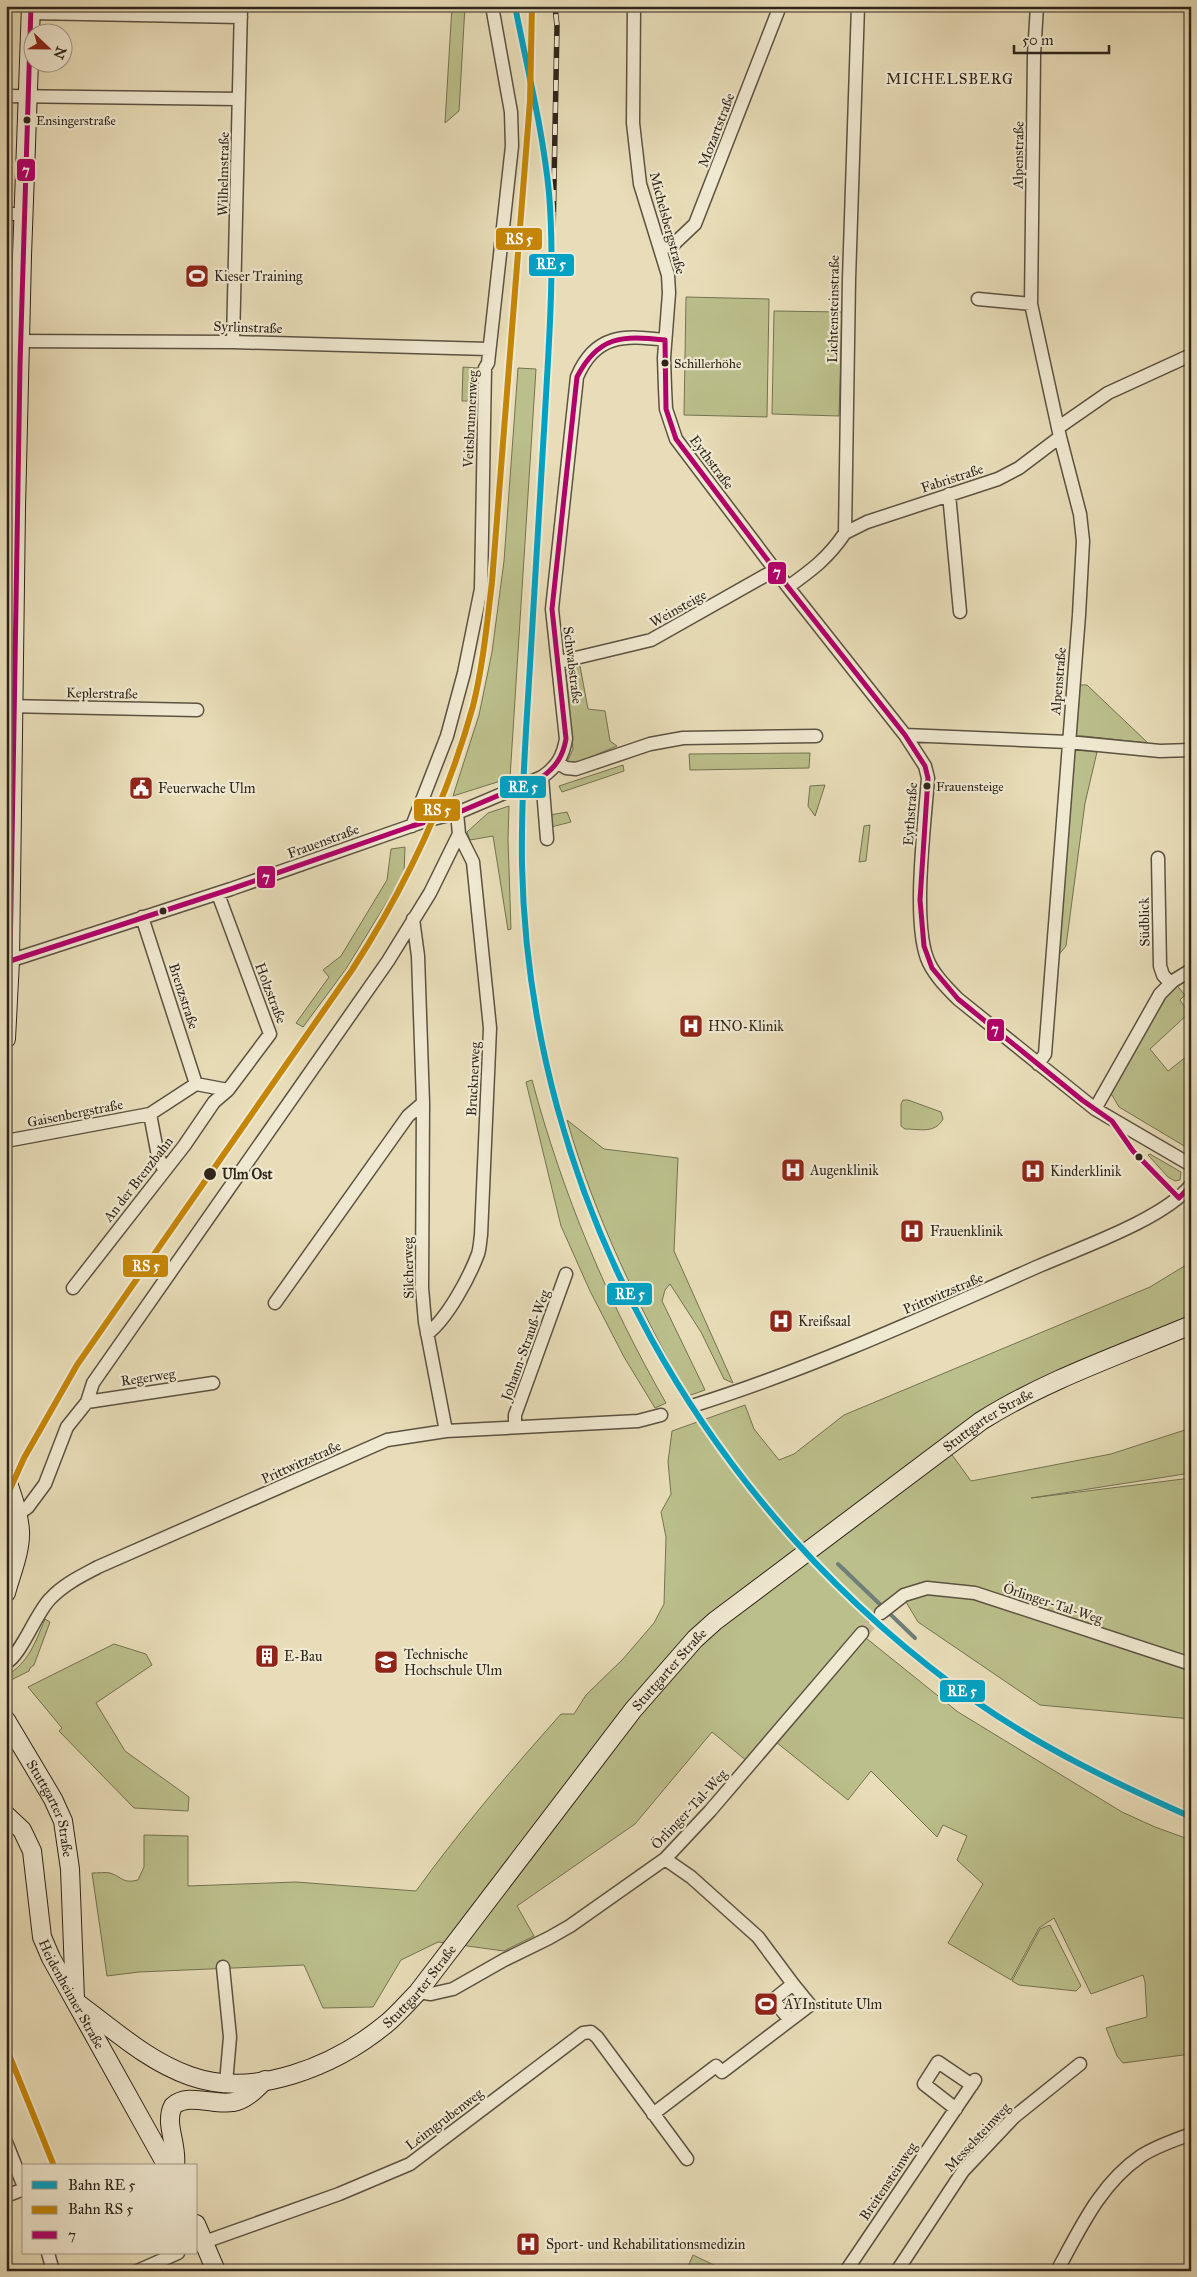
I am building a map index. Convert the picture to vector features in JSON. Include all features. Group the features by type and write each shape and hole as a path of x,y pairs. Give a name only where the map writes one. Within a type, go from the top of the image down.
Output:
{"main road":[{"path":"6,1039 15,214 27,96 31,9"},
{"name":"Stuttgarter Straße","path":"6,1720 53,1799 63,1821 70,1869 76,2002 134,2046 170,2068 190,2076 226,2083 265,2080 309,2068 344,2052 386,2024 418,1992 633,1710 695,1639 715,1620 981,1421 1005,1406 1191,1325"},
{"path":"6,1477 18,1514 19,1541 6,1593"},
{"name":"Heidenheimer Straße","path":"6,1815 22,1830 32,1851 42,1937 51,1958 165,2164"},
{"path":"174,2164 176,2147 169,2122 173,2106 183,2100 233,2102 249,2094 265,2080"},
{"path":"200,2243 216,2271"}],"street":[{"name":"Veitsbrunnenweg","path":"412,826 446,736 464,673 481,589 485,368 488,363 512,146 512,112 492,6"},
{"name":"Michelsbergstraße","path":"634,6 633,123 640,184 668,276 665,388"},
{"name":"Mozartstraße","path":"661,249 675,243 695,224 780,6"},
{"name":"Lichtensteinstraße","path":"845,533 848,279 858,6"},
{"name":"Alpenstraße","path":"1037,6 1034,55 1031,304 1059,432 1080,514 1083,541 1045,1054 1038,1064"},
{"path":"31,9 241,12"},
{"name":"Wilhelmstraße","path":"234,342 241,12"},
{"path":"6,96 239,100"},
{"path":"978,299 1031,304"},
{"name":"Schwabstraße","path":"558,763 564,754 566,739 552,609 577,376 590,352 619,338 642,337 665,340"},
{"name":"Syrlinstraße","path":"13,341 234,342 489,349"},
{"name":"Fabristraße","path":"845,533 867,522 998,479 1019,468 1108,392 1191,355"},
{"name":"Eythstraße","path":"665,388 666,409 676,439 788,588 905,735 925,766 928,778 921,889 922,938 929,962 941,982 958,999 1095,1109 1191,1165"},
{"path":"949,494 960,612"},
{"path":"788,588 814,569 832,552 845,533"},
{"name":"Weinsteige","path":"559,662 650,640 775,570"},
{"name":"Keplerstraße","path":"10,706 197,710"},
{"path":"905,735 1068,742 1160,751 1191,750"},
{"path":"558,763 566,768 576,768 650,744 683,738 816,736"},
{"name":"Frauenstraße","path":"8,962 218,894 425,821 452,814 542,777 558,763"},
{"path":"542,777 547,839"},
{"name":"Brucknerweg","path":"427,1334 437,1327 462,1287 479,1253 481,1235 490,1028 473,862 459,834 452,814"},
{"path":"18,1514 28,1507 45,1484 67,1427 87,1402 93,1383 302,1081 388,961 459,834"},
{"name":"Südblick","path":"1158,858 1160,966 1163,976 1170,983"},
{"name":"Holzstraße","path":"218,894 270,1034 228,1090"},
{"name":"Brenzstraße","path":"142,918 196,1084"},
{"name":"Silcherweg","path":"413,919 418,956 423,1102 422,1288 427,1334 446,1431"},
{"path":"1095,1109 1149,1013 1170,983 1191,970"},
{"path":"196,1084 228,1090"},
{"name":"Gaisenbergstraße","path":"6,1141 150,1114 196,1084"},
{"name":"An der Brenzbahn","path":"73,1288 214,1102 228,1090"},
{"path":"275,1303 408,1116 423,1102"},
{"path":"150,1114 158,1156 164,1170"},
{"name":"Prittwitzstraße","path":"695,1405 825,1358 961,1303 1124,1229 1166,1206 1178,1198 1191,1185"},
{"name":"Johann-Strauß-Weg","path":"515,1427 515,1415 566,1274"},
{"name":"Regerweg","path":"87,1402 213,1383"},
{"name":"Prittwitzstraße","path":"6,1662 19,1648 49,1599 69,1582 98,1567 387,1440 446,1431 638,1421 662,1415"},
{"name":"Örlinger-Tal-Weg","path":"885,1610 904,1595 927,1588 975,1593 1191,1664"},
{"name":"Örlinger-Tal-Weg","path":"418,1992 431,1994 452,1989 549,1938 665,1859 710,1811 862,1633"},
{"path":"653,2114 716,2066 722,2072 810,2005 758,1937 691,1877 665,1859"},
{"path":"223,1966 230,2037 226,2083"},
{"path":"790,2020 773,2000 793,1984"},
{"name":"Leimgrubenweg","path":"200,2243 223,2237 326,2199 410,2164 583,2033 591,2032 597,2037 687,2159"},
{"name":"Breitensteinweg","path":"846,2271 974,2082 938,2062 924,2084 956,2108"},
{"name":"Messelsteinweg","path":"897,2271 963,2172 1014,2117 1080,2064"},
{"path":"1057,2271 1091,2209 1118,2176 1142,2156 1191,2134"},
{"path":"6,2142 22,2183"},
{"path":"6,2196 22,2189"},
{"path":"48,2254 53,2271"},
{"path":"137,2271 176,2254"}],"green space":[{"path":"452,6 465,6 459,111 445,123"},
{"path":"686,297 769,299 767,417 684,415"},
{"path":"774,311 842,312 839,416 772,414"},
{"path":"463,367 478,368 476,401 462,401"},
{"path":"518,368 536,369 510,778 453,796 479,715 492,652 504,561"},
{"path":"580,666 588,709 605,711 610,741 617,746 579,762 567,762 573,749 566,670"},
{"path":"1079,685 1087,685 1148,743 1074,735"},
{"path":"1074,750 1097,752 1085,803 1066,946 1057,957"},
{"path":"810,753 809,768 690,770 689,754"},
{"path":"623,765 624,771 562,792 559,786"},
{"path":"825,785 815,816 808,806 810,786"},
{"path":"509,806 508,839 511,929 508,930 493,836 470,840 467,832 488,813"},
{"path":"567,812 571,822 551,827 550,815"},
{"path":"870,825 866,861 859,862 864,826"},
{"path":"405,847 404,874 346,969 303,1027 296,1023 329,977 323,970 341,956 387,880 391,849"},
{"path":"1173,981 1185,995 1180,1000 1189,1013 1150,1049 1168,1071 1191,1053 1191,1150 1119,1107 1112,1095 1105,1093"},
{"path":"532,1080 544,1123 572,1206 588,1246 625,1325 666,1403 655,1408 624,1357 590,1291 561,1226 526,1082"},
{"path":"903,1100 908,1100 941,1112 943,1119 940,1124 931,1129 905,1129 901,1126 901,1104"},
{"path":"567,1120 604,1149 678,1158 674,1251 733,1383 724,1379 701,1332 670,1284 665,1290 662,1301 705,1390 688,1396 652,1329 605,1227 578,1156"},
{"path":"1150,1154 1181,1172 1180,1180 1175,1181 1168,1177 1148,1155"},
{"path":"1191,1262 1191,1319 1013,1393 947,1448 971,1481 1111,1454 1191,1428 1191,1473 1031,1498 1191,1478 1191,1719 1040,1705 918,1622 900,1592 857,1634 748,1762 712,1732 635,1824 517,1906 534,1936 504,1951 438,1942 401,1960 373,2007 323,2008 304,1965 139,1972 107,1976 92,1873 110,1873 126,1881 138,1880 144,1867 144,1835 188,1836 188,1886 296,1882 416,1891 486,1801 561,1714 574,1714 586,1695 623,1659 654,1623 664,1604 666,1537 661,1512 671,1494 668,1462 672,1431 745,1405 754,1429 779,1460 794,1454 844,1415 1150,1287"},
{"path":"45,1619 50,1622 34,1665 29,1671 7,1682 6,1676 14,1671 26,1658"},
{"path":"866,1638 958,1712 1122,1812 1191,1840 1191,2054 1123,2063 1117,2056 1106,2028 1147,2017 1143,1975 1091,1994 1054,1918 1039,1928 1011,1980 948,1943 983,1884 957,1860 967,1836 943,1825 937,1837 871,1771 848,1800 776,1742"},
{"path":"114,1644 146,1654 152,1665 96,1703 125,1751 189,1797 188,1811 134,1808 59,1731 62,1728 28,1687"},
{"path":"1050,1925 1081,1986 1076,1991 1019,1985 1012,1981 1040,1929"},
{"path":"693,2255 714,2265 711,2271 686,2271"}],"waterway":[{"path":"838,1564 915,1638"}],"tunnel":[{"path":"862,1633 881,1613"}],"railway":[{"path":"552,289 557,26 555,6"}],"transit line":[{"name":"7","path":"10,961 20,365 31,6"},
{"path":"515,6 543,146 551,220 551,303 524,765 522,865 532,989 558,1110 598,1227 651,1338 716,1442 793,1538 881,1626 978,1703 1003,1720 1055,1751 1108,1779 1191,1817"},
{"path":"6,1498 24,1458 77,1365 352,970 371,939 390,907 423,842 463,741 479,676 492,582 530,101 532,6"},
{"name":"7","path":"10,961 231,889 412,826 457,813 542,777 551,769 561,756 566,739 552,609 577,377 585,363 594,353 613,341 636,338 665,340"},
{"name":"7","path":"665,340 666,409 676,439 788,587 905,735 925,766 928,778 920,900 924,946 932,968 958,999 1082,1100 1112,1121 1133,1151 1179,1198 1191,1185"},
{"path":"6,2047 53,2164"}],"place":[{"name":"Ensingerstraße","path":"27,120"},
{"name":"Kieser Training","path":"197,276"},
{"name":"Schillerhöhe","path":"665,363"},
{"name":"Frauensteige","path":"927,786"},
{"name":"Feuerwache Ulm","path":"141,788"},
{"name":"HNO-Klinik","path":"691,1026"},
{"name":"Augenklinik","path":"793,1170"},
{"name":"Kinderklinik","path":"1033,1171"},
{"name":"Ulm Ost","path":"210,1174"},
{"name":"Frauenklinik","path":"912,1231"},
{"name":"Kreißsaal","path":"781,1321"},
{"name":"E-Bau","path":"267,1656"},
{"name":"Technische Hochschule Ulm","path":"386,1662"},
{"name":"AYInstitute Ulm","path":"766,2004"},
{"name":"Sport- und Rehabilitationsmedizin","path":"528,2244"}],"district":[{"name":"MICHELSBERG","path":"950,79"}]}
